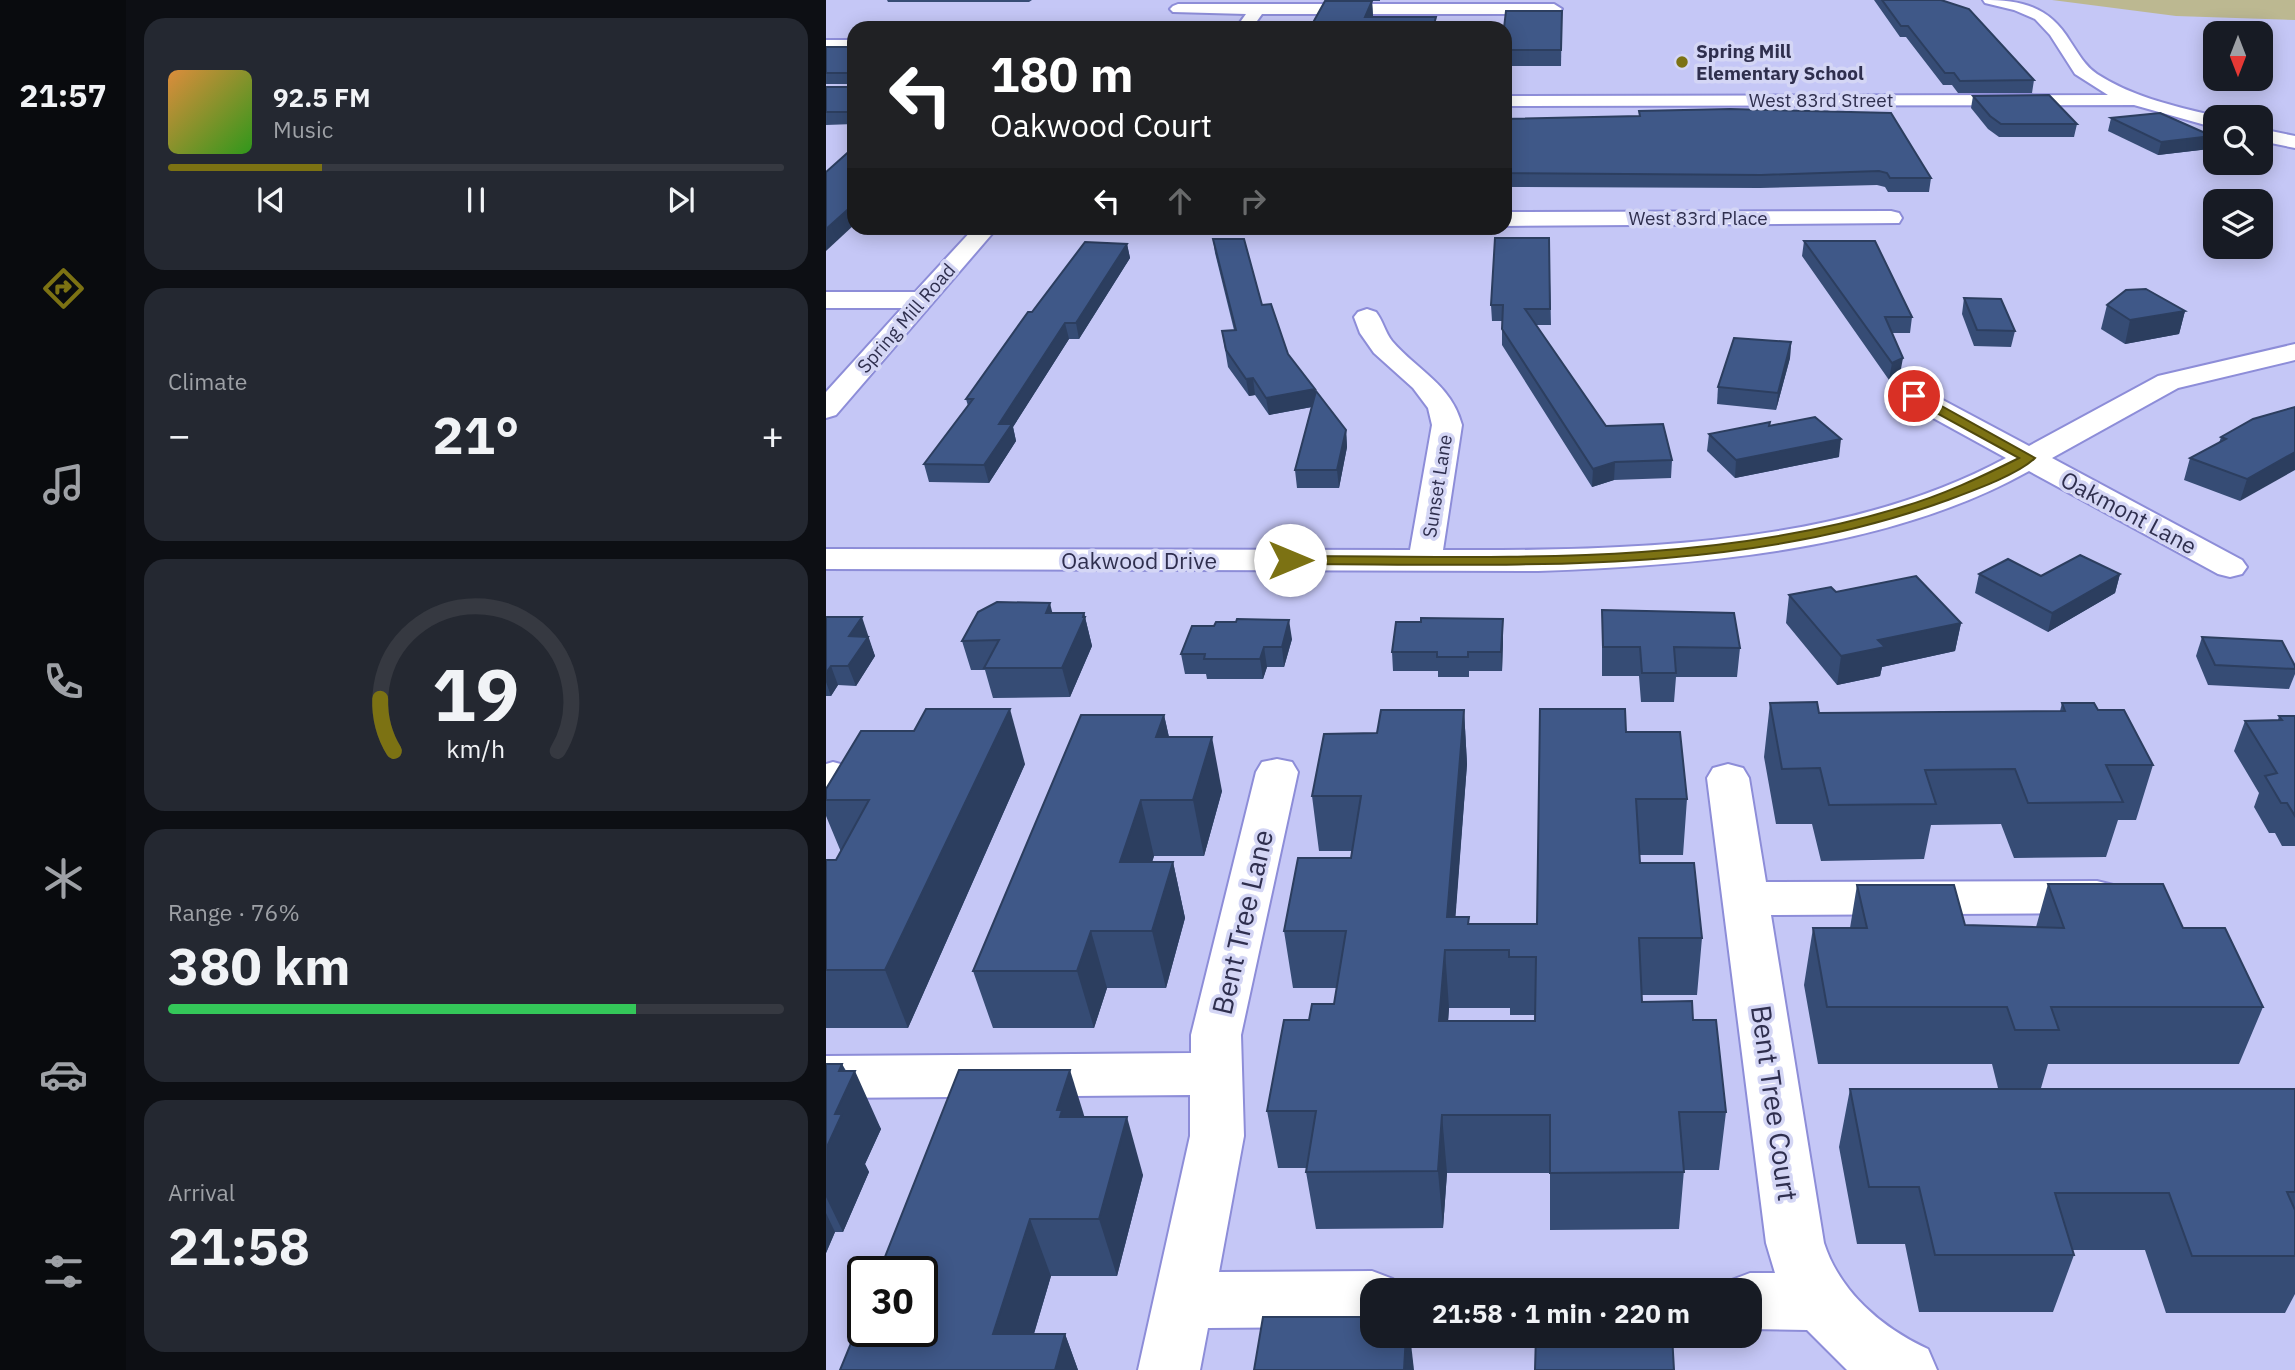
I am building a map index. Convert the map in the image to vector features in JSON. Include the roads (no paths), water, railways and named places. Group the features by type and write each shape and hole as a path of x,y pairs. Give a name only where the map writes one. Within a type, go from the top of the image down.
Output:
{"street":[{"path":"1990,0 2020,7 2043,17 2081,70 2104,85 2137,100 2203,118"},
{"path":"1178,9 1554,9"},
{"path":"1249,21 1257,9"},
{"path":"826,45 847,45"},
{"path":"1512,89 1562,94"},
{"name":"West 83rd Street","path":"1512,100 1562,94 1798,90 2137,100"},
{"path":"2273,137 2295,142"},
{"name":"West 83rd Place","path":"1512,219 1891,218"},
{"name":"Spring Mill Road","path":"826,409 980,235"},
{"path":"826,300 922,300"},
{"name":"Sunset Lane","path":"1367,317 1376,339 1430,388 1442,403 1446,414 1447,425 1425,560"},
{"name":"Oakwood Drive","path":"826,559 1588,560 1744,546 1841,528 1908,510 1972,486 2029,458 2168,382 2295,352"},
{"name":"Oakmont Lane","path":"1914,396 2230,567"},
{"name":"Bent Tree Lane","path":"1169,1370 1217,1136 1215,1049 1219,1022 1278,772"},
{"name":"Bent Tree Court","path":"1728,778 1795,1243 1804,1272 1822,1302"},
{"path":"1745,899 2137,897"},
{"path":"826,1077 1217,1074"},
{"path":"1184,1300 1360,1299"},
{"path":"1762,1301 1822,1302 1853,1337 1880,1357 1906,1370"}],"place":[{"name":"Spring Mill Elementary School","path":"1682,62"}]}
